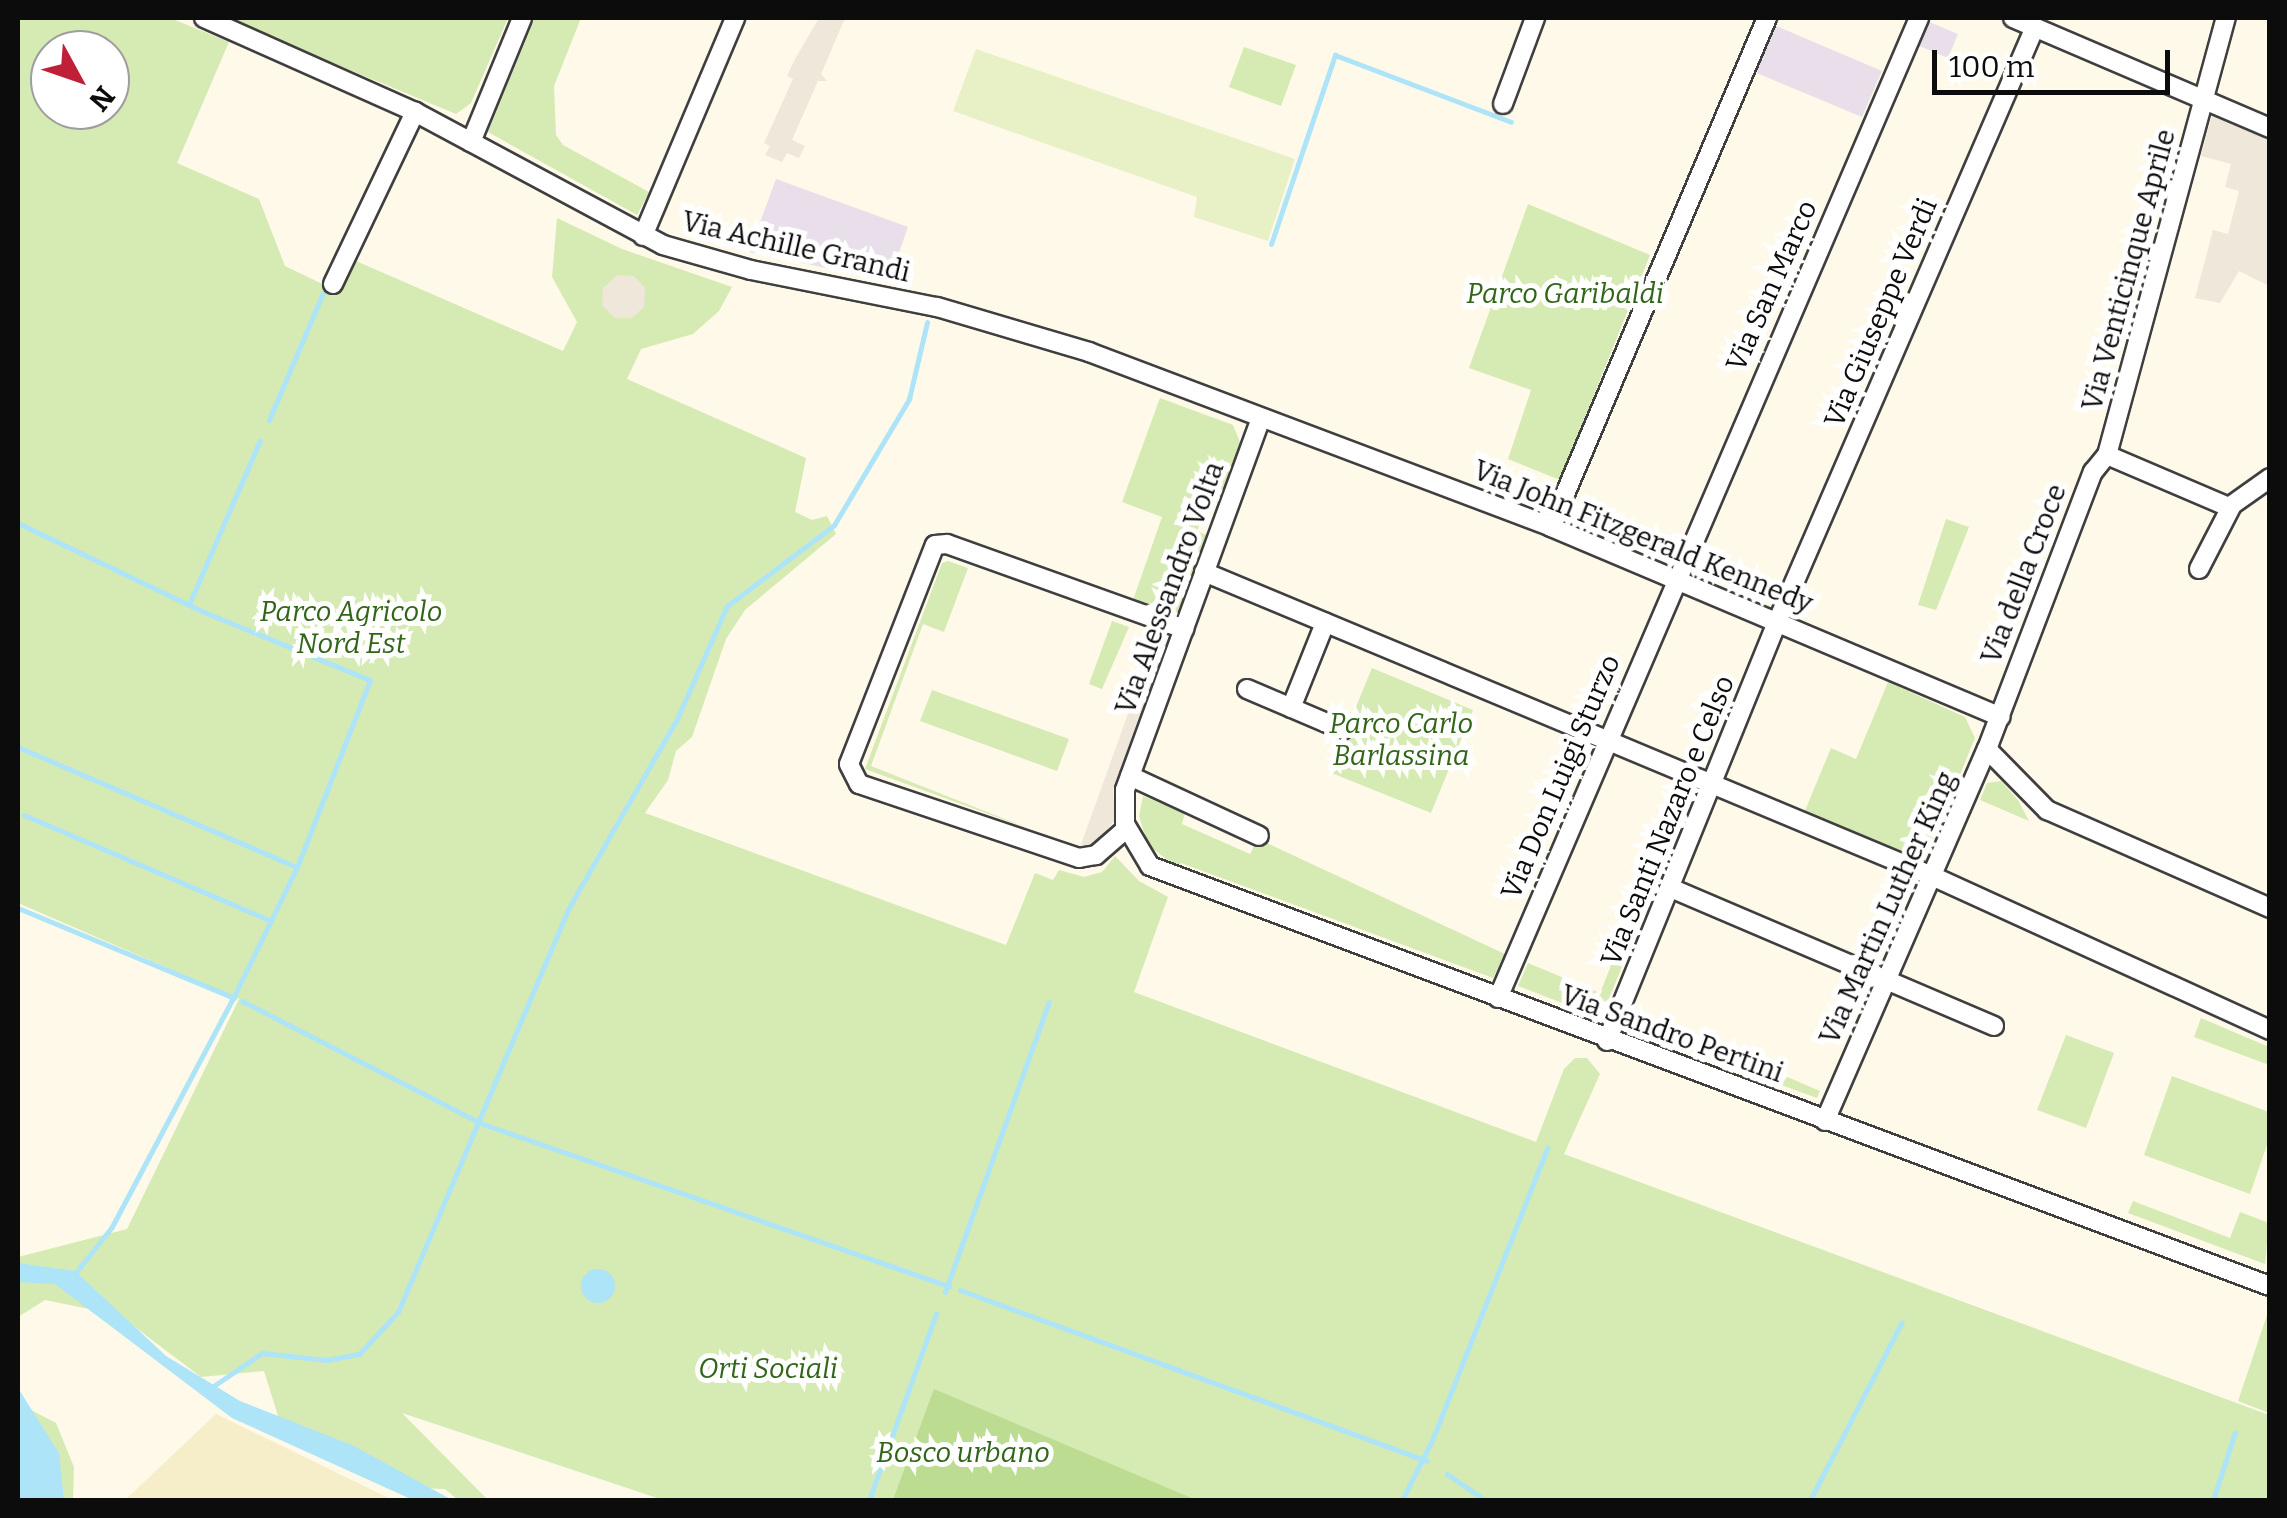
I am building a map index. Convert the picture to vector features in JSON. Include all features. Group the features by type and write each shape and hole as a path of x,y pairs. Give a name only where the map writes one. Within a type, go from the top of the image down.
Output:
{"street":[{"name":"Via Achille Grandi","path":"204,18 414,112 643,236 751,270 1009,326 1260,418"},
{"path":"471,142 522,18"},
{"path":"643,236 735,18"},
{"path":"1503,104 1535,18"},
{"path":"1551,526 1768,18"},
{"name":"Via San Marco","path":"1676,577 1919,18"},
{"path":"2013,18 2270,128"},
{"name":"Via Venticinque Aprile","path":"2107,455 2226,18"},
{"name":"Via Giuseppe Verdi","path":"1778,620 2035,28"},
{"path":"334,284 414,112"},
{"name":"Via John Fitzgerald Kennedy","path":"1260,418 1551,526 2000,718"},
{"name":"Via Alessandro Volta","path":"1130,776 1260,418"},
{"path":"2107,455 2232,507"},
{"name":"Via della Croce","path":"2000,718 2093,472 2107,455"},
{"path":"2200,569 2232,507 2269,477"},
{"path":"1184,629 947,544 935,545 850,764 862,786 1079,858 1096,855 1126,829 1122,804 1130,776 1260,836"},
{"path":"1204,572 1932,876 2270,1030"},
{"name":"Via Don Luigi Sturzo","path":"1498,998 1676,577"},
{"name":"Via Santi Nazaro e Celso","path":"1607,1041 1673,889 1778,620"},
{"path":"1291,708 1325,623"},
{"path":"1246,689 1343,730"},
{"name":"Via Martin Luther King","path":"1825,1120 2000,718"},
{"path":"1987,749 2047,810 2166,867 2270,908"},
{"name":"Via Sandro Pertini","path":"1126,829 1139,855 1162,874 2270,1286"},
{"path":"1673,889 1994,1026"}],"shaded area":[{"path":"819,18 845,18 821,74 827,81 818,81 792,140 805,146 799,158 787,153 782,162 765,155 770,146 764,143 793,79 787,76"},
{"path":"1927,21 1958,34 1948,58 1917,45"},
{"path":"1774,25 1882,71 1862,117 1754,72"},
{"path":"2215,104 2269,128 2269,286 2239,271 2220,303 2195,298 2213,230 2228,234 2239,191 2225,187 2231,164 2201,156"},
{"path":"776,179 908,227 889,281 749,252"},
{"path":"617,275 634,276 645,288 644,307 632,318 615,318 602,305 603,288"},
{"path":"1157,633 1165,645 1113,789 1115,820 1093,847 1079,850"},
{"path":"216,1414 393,1500 125,1500"}],"green space":[{"name":"Parco Agricolo Nord Est","path":"18,18 170,18 229,42 177,163 259,199 285,266 341,293 356,261 563,351 577,322 552,277 557,218 622,249 732,287 719,311 693,334 641,349 627,379 806,458 795,512 812,520 827,516 836,534 745,610 726,639 692,737 676,751 668,780 645,813 1006,945 1035,873 1053,880 1059,870 1084,877 1102,872 1115,856 1139,881 1168,897 1134,992 1536,1142 1564,1069 1575,1058 1587,1058 1600,1074 1564,1154 2269,1415 2269,1500 663,1500 402,1413 488,1500 458,1500 445,1489 385,1487 283,1432 264,1371 201,1377 119,1315 45,1300 18,1317 18,1257 127,1229 239,999 18,903"},
{"path":"225,18 508,18 471,103 456,114"},
{"path":"535,18 581,18 554,86 556,135 563,145 649,192 637,215 488,132"},
{"path":"1244,47 1296,65 1281,106 1229,87"},
{"path":"976,49 1295,159 1268,241 1194,217 1197,197 953,111"},
{"name":"Parco Garibaldi","path":"1528,204 1650,255 1560,480 1508,459 1531,390 1469,368"},
{"path":"1160,398 1233,425 1242,447 1221,503 1210,499 1197,531 1209,536 1177,621 1131,606 1162,517 1122,502"},
{"path":"1946,519 1969,527 1936,610 1918,605"},
{"path":"948,561 968,568 944,632 923,624 871,766 1035,831 865,769 942,563"},
{"path":"1112,621 1129,627 1102,689 1089,684"},
{"name":"Parco Carlo Barlassina","path":"1372,668 1473,710 1431,813 1329,772"},
{"path":"1888,682 1965,717 1975,738 1923,865 1804,813 1831,748 1856,759"},
{"path":"932,690 1069,739 1057,771 920,721"},
{"path":"2001,781 2018,800 2029,821 1980,800 1987,783"},
{"path":"1143,796 1185,813 1182,824 1250,854 1258,839 1505,954 1493,978 1181,863 1178,868 1148,845 1139,816"},
{"path":"1618,948 1628,952 1601,1018 1518,986 1528,963 1600,993"},
{"path":"1633,1011 1820,1091 1817,1098 1627,1028"},
{"path":"2201,1018 2269,1047 2269,1065 2194,1037"},
{"path":"2066,1035 2114,1053 2086,1128 2037,1110"},
{"path":"2172,1076 2269,1112 2269,1139 2250,1194 2144,1155"},
{"path":"2133,1201 2230,1238 2240,1212 2269,1223 2265,1264 2128,1213"},
{"path":"2269,1309 2270,1413 2238,1401"},
{"name":"Bosco urbano","path":"934,1389 1196,1500 893,1500"},
{"path":"31,1410 56,1423 74,1467 73,1500 39,1500"}],"water":[{"path":"18,1263 75,1271 166,1356 240,1401 354,1446 452,1500 413,1500 232,1418 55,1284 18,1282"},
{"path":"598,1269 610,1274 615,1286 610,1298 598,1303 586,1298 581,1286 586,1274"},
{"path":"18,1388 59,1453 64,1500 19,1500"}],"waterway":[{"path":"1271,244 1335,55 1511,122"},
{"path":"269,420 323,293"},
{"path":"212,1387 262,1353 327,1360 359,1354 398,1312 567,911 676,721 727,606 834,525 909,399 927,322"},
{"path":"190,602 260,440"},
{"path":"18,523 204,612 370,680 297,867 233,998 111,1228 73,1276"},
{"path":"18,747 297,867"},
{"path":"24,815 271,921"},
{"path":"18,908 234,998"},
{"path":"242,1001 480,1123 949,1286"},
{"path":"945,1292 1049,1002"},
{"path":"1402,1500 1433,1438 1547,1148"},
{"path":"960,1290 1427,1461"},
{"path":"869,1500 936,1314"},
{"path":"1810,1500 1902,1322"},
{"path":"2213,1500 2235,1432"},
{"path":"1447,1474 1485,1500"}],"park label":[{"name":"Orti Sociali","path":"768,1369"}]}
